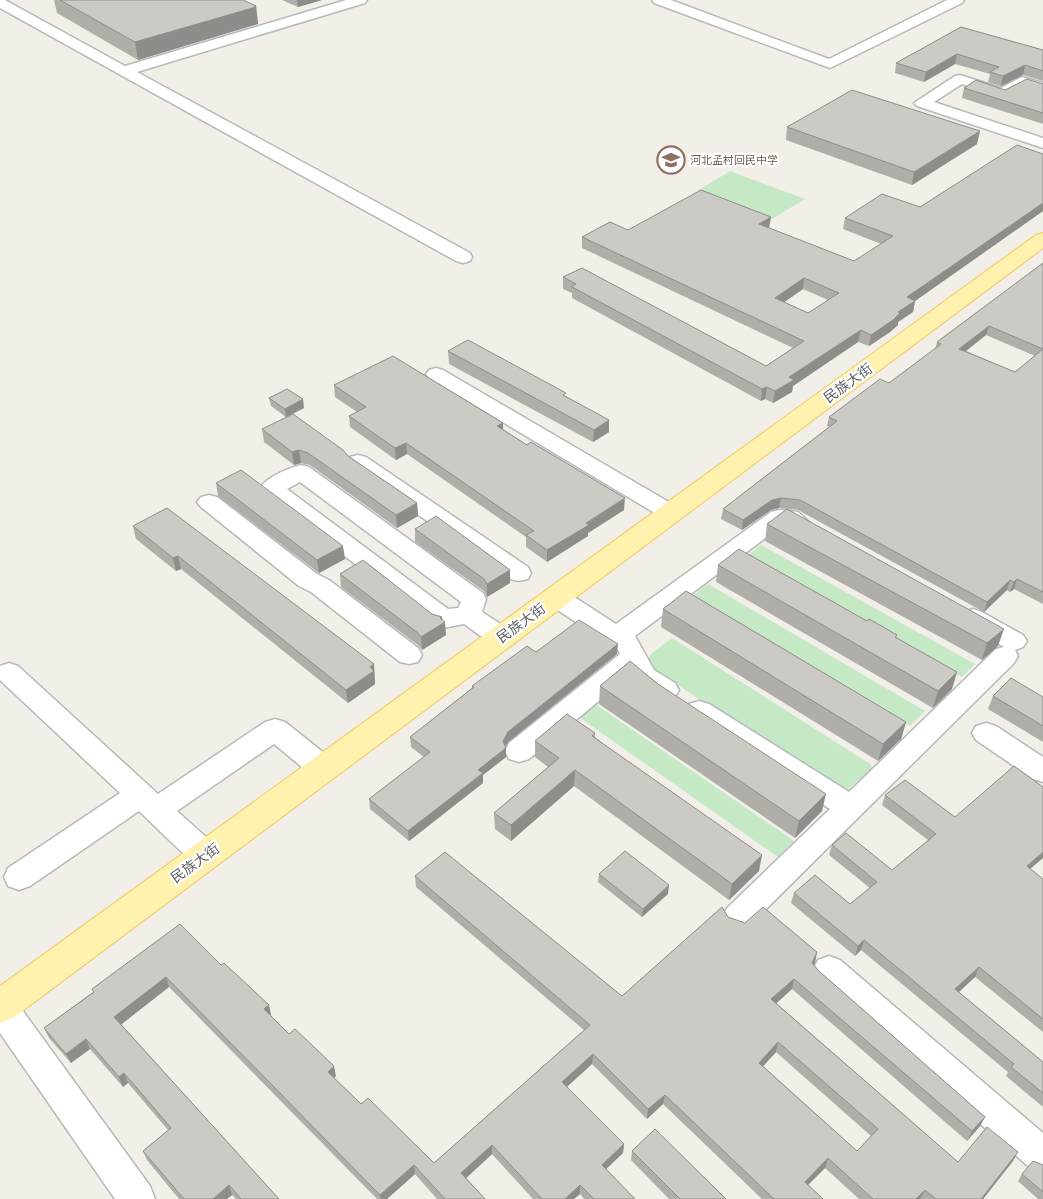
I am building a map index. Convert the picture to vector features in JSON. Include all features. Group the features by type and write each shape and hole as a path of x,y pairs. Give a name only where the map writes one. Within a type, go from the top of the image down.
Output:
{"main road":[{"name":"民族大街","path":"0,1007 1043,239"}],"street":[{"path":"124,71 360,0"},
{"path":"660,0 830,64 957,0"},
{"path":"0,3 463,257"},
{"path":"1043,88 1022,82 1004,93 960,80 922,104 1043,143"},
{"path":"436,374 671,512"},
{"path":"358,462 474,599 468,614"},
{"path":"502,637 468,614 443,619 270,488 301,472 416,529 518,573"},
{"path":"209,502 308,580 320,586 409,655"},
{"path":"618,636 779,517 790,517 816,532"},
{"path":"320,586 416,529"},
{"path":"556,597 628,644 644,676 851,808"},
{"path":"738,917 851,808 1010,648 954,608"},
{"path":"519,751 634,657"},
{"path":"9,673 206,855"},
{"path":"20,877 275,728 324,768"},
{"path":"986,733 1043,772"},
{"path":"828,970 1043,1156"},
{"path":"0,1007 137,1199"}],"green space":[{"path":"730,171 805,199 772,219 699,190"},
{"path":"761,545 975,664 962,677 747,556"},
{"path":"708,584 925,711 910,726 693,596"},
{"path":"672,638 870,764 872,769 847,790 841,791 650,667 648,660 651,654"},
{"path":"592,702 794,841 778,857 576,715"}],"building":[{"path":"60,0 243,0 256,7 135,42"},
{"path":"961,27 1043,50 1043,71 1025,65 1003,76 990,72 999,67 957,54 926,72 896,63"},
{"path":"1027,79 1043,84 1043,113 964,88 976,80 1005,90"},
{"path":"852,90 980,131 914,172 787,127"},
{"path":"1017,145 1043,154 1043,203 907,297 915,301 898,312 900,313 893,320 871,335 861,330 789,377 794,380 775,391 767,387 762,389 572,287 576,284 563,277 582,268 766,366 804,341 582,237 610,222 628,230 701,190 771,217 759,224 854,261 893,236 845,218 882,194 920,207","holes":["804,278 839,293 808,313 775,298"]},
{"path":"1043,263 1043,349 1043,592 1017,579 1014,582 1010,580 987,602 800,500 781,498 772,500 743,520 723,509 837,421 829,417 880,379 889,383 941,344 937,342","holes":["989,326 1043,349 1015,372 959,349"]},
{"path":"468,340 566,393 563,395 609,420 594,430 448,351"},
{"path":"393,356 503,423 497,426 527,445 531,442 625,498 586,523 589,525 547,550 526,535 534,531 406,443 395,448 349,416 366,407 334,385"},
{"path":"287,389 303,399 285,409 269,398"},
{"path":"293,414 343,450 348,456 417,503 396,515 308,453 299,450 292,452 262,429"},
{"path":"241,470 343,546 317,560 216,483"},
{"path":"167,508 374,664 370,667 374,671 346,690 178,556 173,558 133,526"},
{"path":"787,509 1004,629 987,643 767,524"},
{"path":"436,516 510,570 487,584 484,579 415,529"},
{"path":"739,549 867,621 869,619 897,635 895,637 957,672 938,691 718,565"},
{"path":"363,560 432,614 442,617 440,618 445,622 421,637 340,574"},
{"path":"686,591 906,722 883,744 663,609"},
{"path":"579,620 618,644 508,732 503,741 506,748 478,770 483,773 408,831 369,799 430,752 410,737 474,687 472,686 527,646 536,652"},
{"path":"630,661 658,684 826,794 799,821 600,686"},
{"path":"1011,678 1043,697 1043,726 993,696"},
{"path":"567,714 595,733 592,736 762,855 732,884 575,770 511,825 494,813 559,758 535,741"},
{"path":"1014,766 1043,787 1043,852 1027,866 1043,879 1043,1019 979,967 955,989 1043,1062 1043,1093 1011,1067 1014,1064 864,940 858,946 794,893 815,875 850,904 877,882 832,845 846,833 892,870 936,834 885,795 905,780 955,817"},
{"path":"625,851 669,885 643,909 599,874"},
{"path":"445,852 622,996 722,907 728,917 745,923 763,907 817,952 812,963 819,971 985,1117 972,1131 794,979 771,999 958,1162 987,1127 1018,1152 981,1199 936,1199 925,1190 916,1199 873,1199 828,1158 805,1182 823,1199 774,1199 665,1095 648,1109 593,1054 562,1082 624,1144 602,1165 635,1199 594,1199 580,1185 565,1199 542,1199 492,1145 461,1173 485,1199 445,1199 414,1165 380,1195 166,977 114,1017 279,1199 241,1199 229,1185 213,1199 184,1199 143,1151 171,1128 124,1073 119,1077 86,1039 66,1054 44,1028 94,992 92,989 180,924 221,965 224,963 269,1005 264,1009 289,1034 295,1029 334,1066 328,1072 361,1104 368,1098 434,1163 590,1025 415,876","holes":["778,1042 878,1129 857,1151 759,1063"]},
{"path":"655,1129 726,1199 680,1199 632,1151"},
{"path":"1033,1161 1043,1165 1043,1192 1022,1174"}],"place":[{"name":"河北孟村回民中学","path":"671,160"}]}
